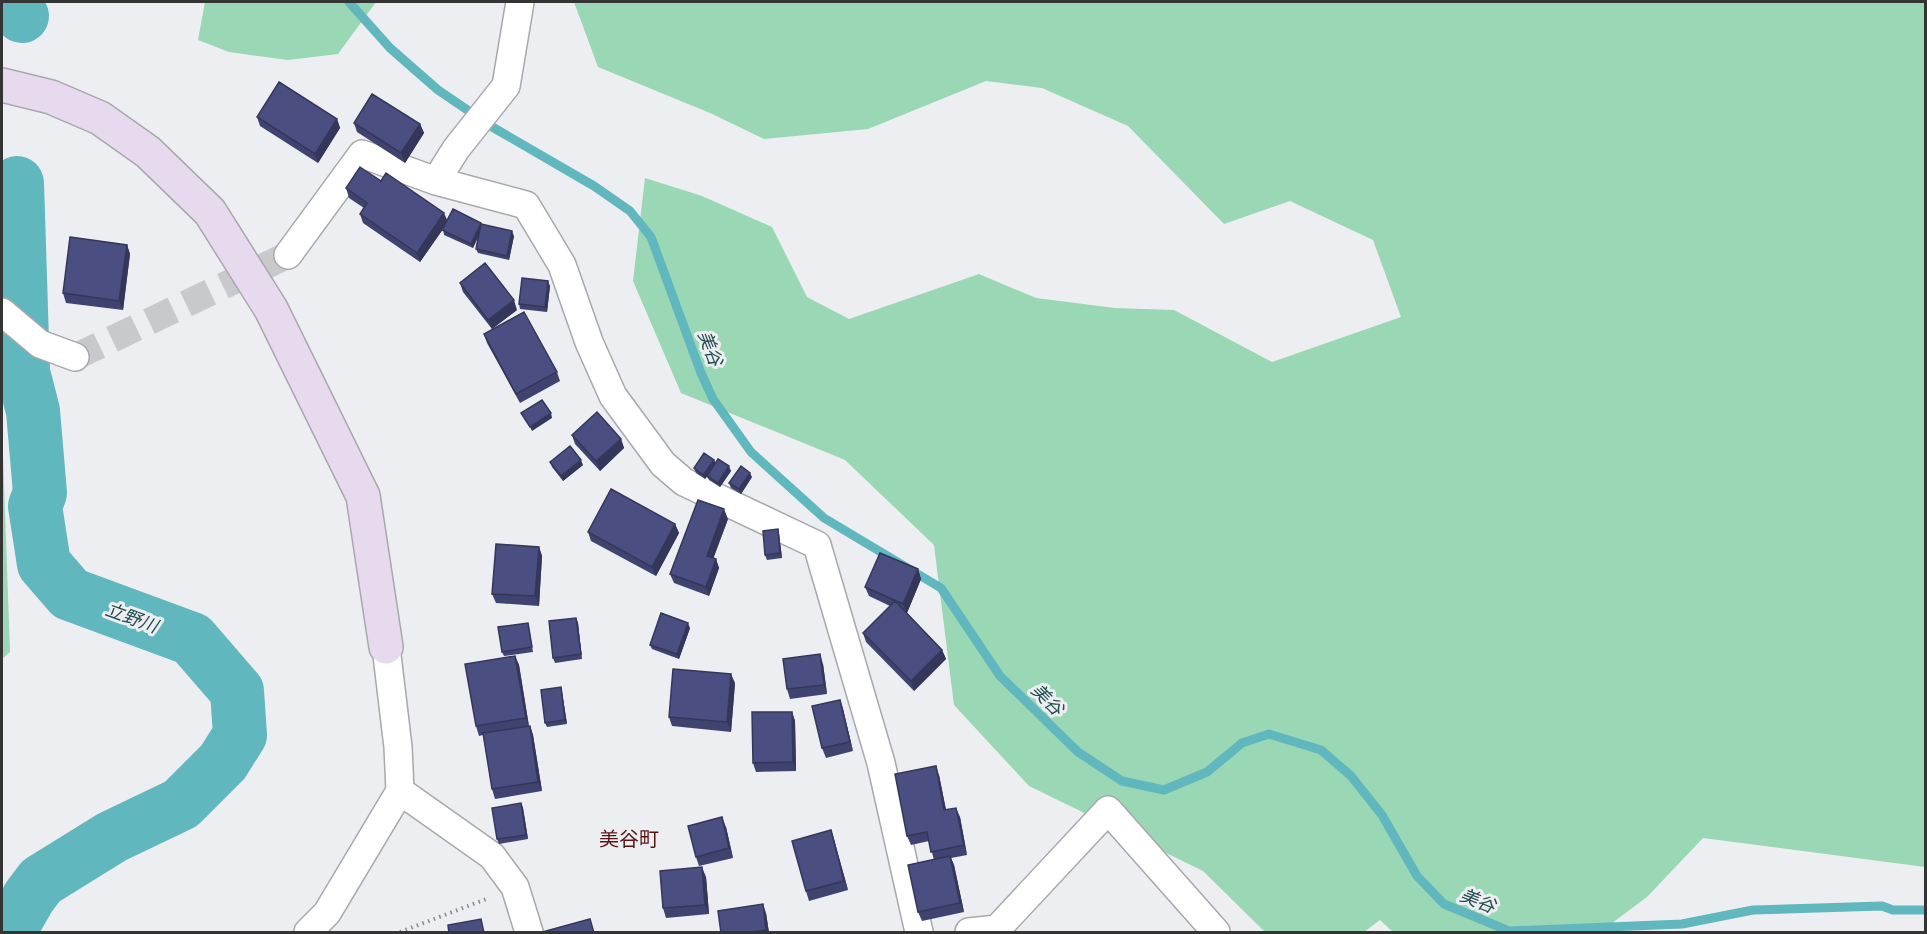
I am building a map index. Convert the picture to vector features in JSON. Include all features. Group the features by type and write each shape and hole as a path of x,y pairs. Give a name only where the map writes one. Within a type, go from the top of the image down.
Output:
{"street":[{"path":"436,181 456,149 506,86 520,2"},
{"path":"2,85 51,97 100,118 148,152 210,212 271,309 363,496 386,647 398,747 400,791 327,913 308,933"},
{"path":"288,255 362,154 436,181 526,205 562,265 589,342 613,396 663,464 684,482 817,545 880,763 919,933"},
{"path":"2,312 40,344 75,357"},
{"path":"400,791 492,856 515,887 529,933"},
{"path":"969,933 997,929 1108,810 1216,933"}],"path":[{"path":"400,933 515,887"}],"green space":[{"path":"205,2 376,2 338,54 288,60 229,52 198,40"},
{"path":"574,2 1925,2 1925,867 1703,838 1647,897 1600,932 1393,932 1380,920 1364,932 1265,932 1203,871 1029,786 954,705 934,545 845,460 681,393 633,281 645,178 702,196 772,227 807,297 849,319 979,274 1036,298 1115,308 1174,310 1272,362 1401,317 1373,240 1290,201 1224,224 1128,126 1042,88 986,81 868,129 764,139 710,113 598,67"},
{"path":"2,428 10,652 2,659"}],"building":[{"path":"279,82 337,119 315,154 257,117"},
{"path":"372,94 420,124 401,153 354,123"},
{"path":"360,167 381,181 386,173 444,213 417,253 360,214 367,203 346,188"},
{"path":"453,209 481,223 471,244 442,230"},
{"path":"481,224 512,231 507,256 476,249"},
{"path":"70,237 127,245 119,301 63,293"},
{"path":"485,263 514,300 488,320 460,283"},
{"path":"522,278 548,281 545,307 519,304"},
{"path":"524,312 557,372 516,394 484,334"},
{"path":"542,400 551,413 530,427 521,413"},
{"path":"597,412 621,439 596,461 572,435"},
{"path":"570,446 581,460 561,476 550,462"},
{"path":"704,453 714,460 703,475 694,468"},
{"path":"718,459 729,466 718,483 707,476"},
{"path":"741,466 750,473 739,489 729,483"},
{"path":"611,489 675,524 652,567 588,532"},
{"path":"698,500 724,509 707,556 716,559 706,587 670,574"},
{"path":"778,529 780,553 765,555 763,531"},
{"path":"496,544 539,547 535,596 492,594"},
{"path":"880,553 918,569 903,604 865,587"},
{"path":"895,601 942,650 911,681 863,633"},
{"path":"661,613 688,623 677,654 650,645"},
{"path":"576,618 581,654 553,658 549,621"},
{"path":"528,623 532,647 502,652 498,627"},
{"path":"820,654 824,685 787,689 783,659"},
{"path":"515,656 526,718 476,726 465,664"},
{"path":"673,669 731,674 727,722 669,717"},
{"path":"561,687 565,720 545,723 541,690"},
{"path":"840,700 850,742 822,748 812,706"},
{"path":"752,712 792,712 793,762 753,763"},
{"path":"530,726 538,782 492,789 483,733"},
{"path":"936,766 944,810 956,808 964,845 931,852 927,832 907,836 895,774"},
{"path":"521,803 526,835 497,839 492,808"},
{"path":"722,817 729,848 696,857 688,826"},
{"path":"831,830 844,881 806,891 792,841"},
{"path":"950,856 960,903 918,912 908,865"},
{"path":"702,867 705,905 663,908 660,871"},
{"path":"763,904 766,930 721,933 718,911"},
{"path":"481,919 484,933 449,933 448,925"},
{"path":"590,919 594,933 542,933 542,932"}],"waterway":[{"name":"立野川","path":"15,2 22,16"},
{"name":"美谷","path":"349,2 390,48 438,90 494,128 594,186 630,211 651,237 701,373 713,399 751,452 824,518 941,588 1000,676 1078,752 1122,781 1164,790 1207,772 1242,743 1269,734 1321,750 1351,776 1382,815 1417,876 1444,904 1509,931 1682,924 1753,910 1882,906 1893,910 1926,910"},
{"name":"立野川","path":"9,932 41,881 112,837 181,804 223,762 240,735 237,691 192,639 70,594 44,564 35,506 40,493 33,411 23,372 17,183"}],"tunnel":[{"path":"75,357 288,255"}],"district":[{"name":"美谷町","path":"629,838"}]}
